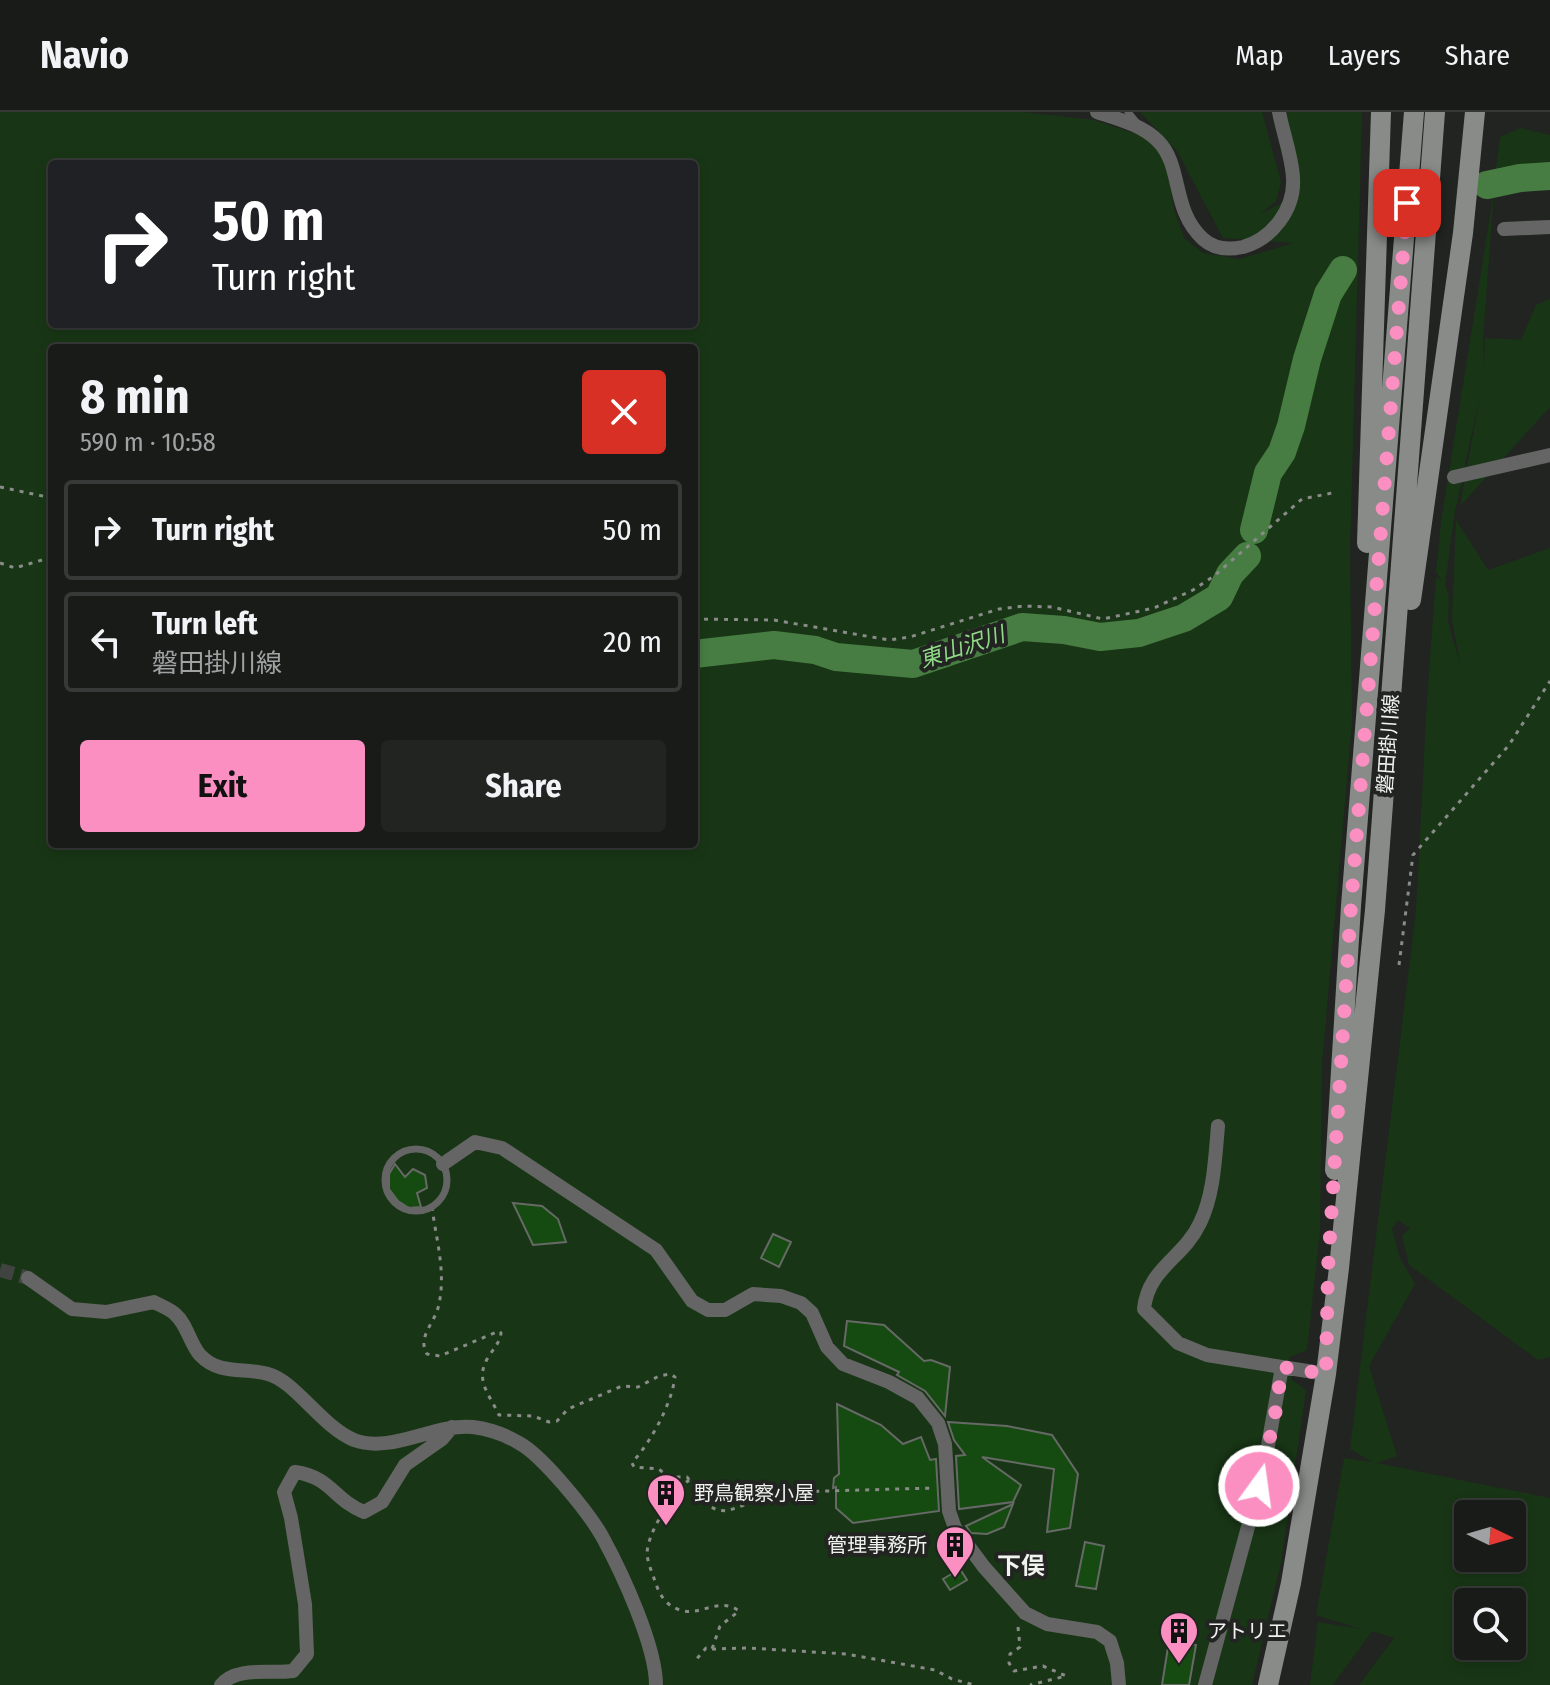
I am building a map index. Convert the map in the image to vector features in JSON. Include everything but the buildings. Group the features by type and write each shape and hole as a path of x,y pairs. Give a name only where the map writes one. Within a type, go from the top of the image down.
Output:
{"main road":[{"path":"1366,719 1366,611 1381,112"},
{"name":"磐田掛川線","path":"1326,1374 1328,1268 1351,906 1414,112"},
{"name":"磐田掛川線","path":"1268,1685 1291,1583 1326,1374 1339,1268 1375,910 1435,112"},
{"path":"1375,910 1391,821 1413,585 1463,233 1475,112"}],"street":[{"path":"1097,112 1141,128 1160,142 1170,163 1187,221 1205,242 1228,250 1260,242 1274,230 1291,197 1293,179 1279,112"},
{"path":"1504,229 1550,227"},
{"path":"1454,477 1550,455"},
{"path":"1218,1126 1207,1205 1199,1226 1179,1254 1155,1275 1146,1292 1144,1309 1178,1343 1207,1355 1326,1374"},
{"path":"443,1164 475,1142 502,1148 656,1250 692,1301 708,1310 725,1310 753,1294 781,1296 801,1303 812,1313 827,1347 843,1364 889,1382 918,1398 938,1423 947,1455 949,1511 955,1528 984,1567 1025,1613 1047,1624 1097,1632 1110,1641 1117,1663 1119,1685"},
{"path":"28,1278 72,1309 106,1312 154,1302 176,1314 201,1356 226,1371 270,1374 290,1388 336,1431 358,1441 390,1442 452,1426 475,1427 521,1443 573,1498 602,1536 637,1614 656,1674 656,1685"},
{"path":"1205,1685 1264,1468 1282,1367"},
{"path":"221,1685 227,1678 244,1673 293,1671 307,1654 305,1604 284,1492 295,1472 308,1474 329,1484 348,1505 364,1512 382,1502 405,1465 442,1439 452,1426"}],"lane":[{"path":"1128,112 1141,128"},
{"path":"411,1149 423,1150 443,1164 447,1176 446,1188 441,1199 432,1207 408,1211 389,1196 385,1172 390,1161 399,1153 411,1149"}],"path":[{"path":"0,487 48,497"},
{"path":"698,619 774,620 889,640 910,637 1012,607 1052,607 1103,619 1154,608 1193,590 1214,576 1302,499 1337,492"},
{"path":"0,563 15,568 48,558"},
{"path":"1399,965 1413,855 1509,745 1550,681"},
{"path":"432,1207 441,1283 438,1309 425,1337 424,1349 427,1354 440,1356 499,1331 500,1339 481,1371 481,1379 499,1415 533,1416 549,1422 557,1421 568,1409 622,1386 638,1387 670,1374 675,1377 673,1392 647,1445 632,1463 634,1467 659,1469 668,1477 687,1477 709,1506 727,1511 759,1500 781,1501 789,1492 947,1488"},
{"path":"689,1480 676,1491 652,1536 647,1557 660,1594 671,1606 682,1611 697,1611 712,1605 739,1611 720,1626 712,1649"},
{"path":"1025,1613 1019,1624 1020,1647 1010,1654 1009,1663 1014,1671 1043,1666 1066,1676 1030,1685"},
{"path":"695,1661 706,1648 846,1654 935,1670 974,1685"}],"green space":[{"path":"0,112 1022,112 1094,120 1151,139 1167,165 1174,210 1184,238 1203,253 1239,259 1294,243 1223,238 1177,151 1140,112 1262,112 1281,182 1276,201 1260,214 1296,196 1284,112 1362,112 1350,551 1352,722 1322,1064 1320,1231 1307,1350 1290,1357 1287,1367 1292,1368 1291,1379 1306,1390 1281,1563 1252,1685 0,1685"},
{"path":"1520,128 1550,135 1550,182 1507,184 1495,175 1500,137"},
{"path":"1494,191 1483,338 1484,365 1485,338 1521,340 1536,305 1550,299 1550,407 1460,506 1480,396 1455,511 1445,585 1449,596 1448,622 1460,664 1452,619 1456,520 1488,570 1550,548 1550,1357 1538,1360 1409,1265 1402,1236 1410,1228 1398,1220 1392,1229 1400,1258 1415,1284 1369,1366 1397,1456 1377,1463 1550,1498 1550,1685 1359,1685 1394,1638 1372,1631 1333,1685 1310,1685 1318,1622 1361,1629 1316,1615 1344,1458 1372,1462 1350,1449 1416,911 1436,577 1442,581 1436,572 1441,522"}],"waterway":[{"name":"東山沢川","path":"1487,185 1550,176"},
{"name":"東山沢川","path":"1254,530 1268,473 1282,452 1291,426 1307,359 1328,294 1343,270"},
{"name":"東山沢川","path":"698,654 774,645 815,650 836,657 913,664 1022,627 1100,637 1139,633 1184,618 1219,597 1230,574 1247,556"}],"tunnel":[{"path":"0,1270 28,1278"}],"place":[{"name":"野鳥観察小屋","path":"666,1527"},
{"name":"管理事務所","path":"955,1579"},
{"name":"アトリエ","path":"1179,1665"}],"district":[{"name":"下俣","path":"1021,1566"}],"route":[{"path":"1259,1486 1282,1367 1326,1374 1328,1268 1342,1086 1351,906 1407,203"}]}
